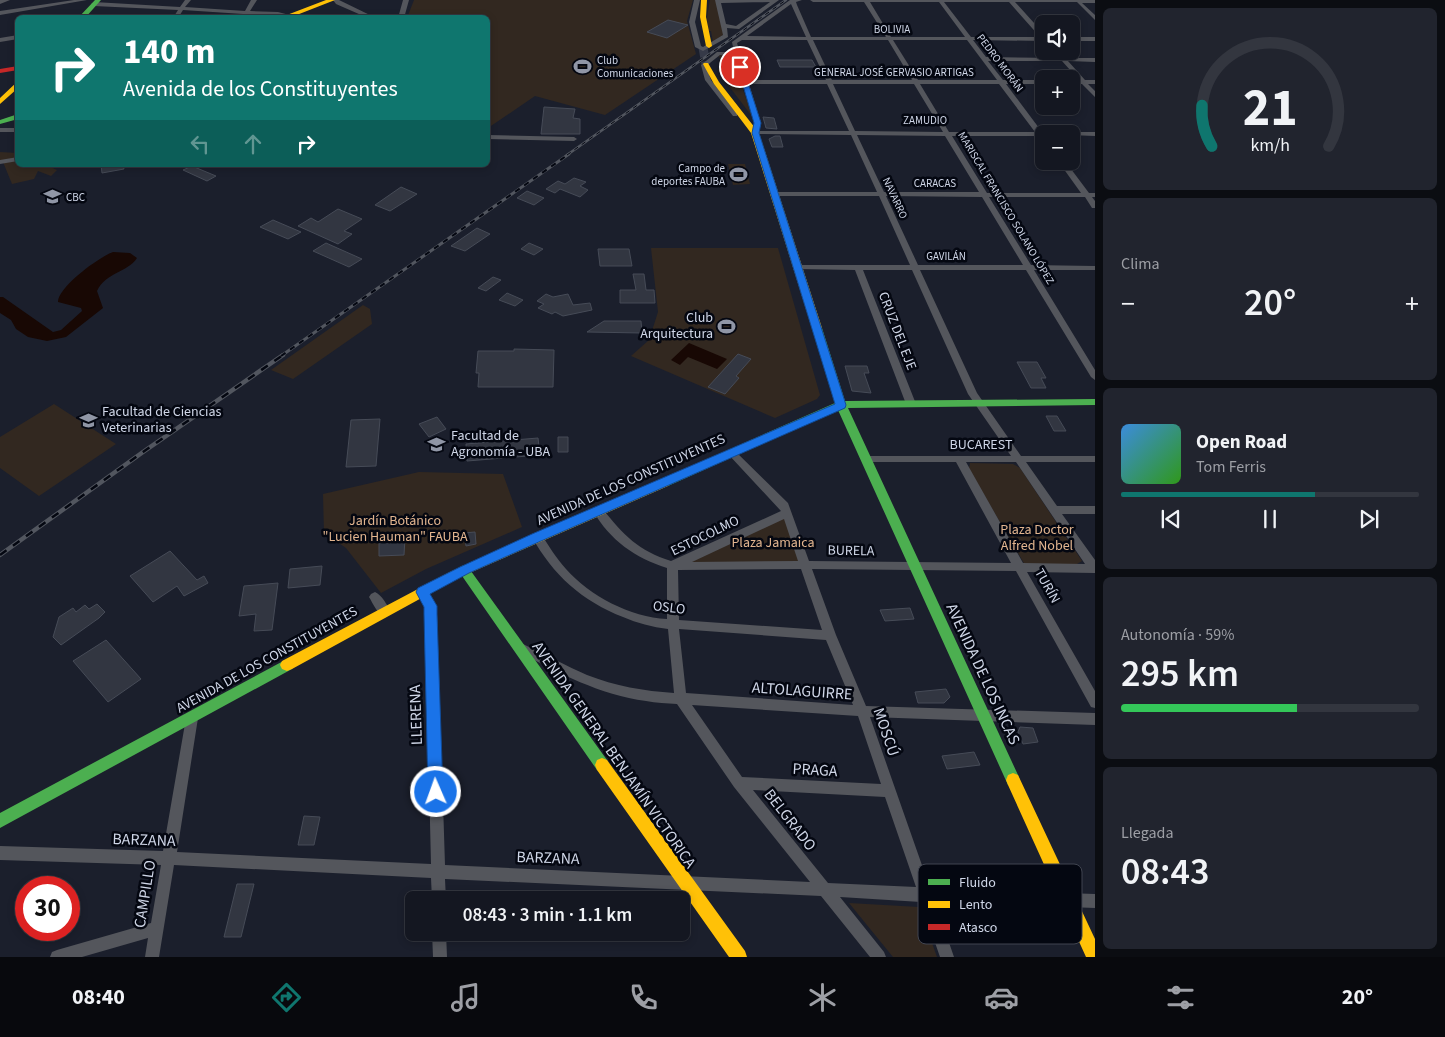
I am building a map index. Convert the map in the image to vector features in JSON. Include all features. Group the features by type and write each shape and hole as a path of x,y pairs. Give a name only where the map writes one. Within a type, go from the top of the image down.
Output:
{"main road":[{"path":"83,15 92,1"},
{"path":"299,15 338,1"},
{"path":"701,3 697,20 706,47"},
{"path":"710,62 715,83 743,114 754,131"},
{"path":"0,71 15,68"},
{"path":"0,102 15,86"},
{"path":"0,116 15,111"},
{"path":"735,115 754,131"},
{"path":"0,122 15,117"},
{"name":"AVENIDA DE LOS INCAS","path":"754,131 841,405 1052,864"},
{"name":"AVENIDA DE LOS CONSTITUYENTES","path":"0,821 464,570 841,405 1095,402"},
{"name":"AVENIDA GENERAL BENJAMÍN VICTORICA","path":"464,570 684,882 740,957"},
{"name":"AVENIDA DE LOS INCAS","path":"1082,929 1095,957"}],"street":[{"path":"0,2 7,0"},
{"path":"177,15 188,0"},
{"path":"0,13 92,1 245,15 254,0"},
{"path":"402,15 406,0"},
{"path":"701,3 692,22 698,47 707,48 726,36 726,26 718,0 776,0"},
{"path":"726,26 737,28 776,0"},
{"path":"754,131 758,123 734,44 793,0 799,0"},
{"name":"NAVARRO","path":"793,0 973,394 1095,569"},
{"path":"813,0 1095,1"},
{"name":"MARISCAL FRANCISCO SOLANO LÓPEZ","path":"866,0 1095,377"},
{"name":"PEDRO MORÁN","path":"940,0 982,59 1002,82 1035,127"},
{"path":"1011,0 1035,28"},
{"path":"1078,0 1095,18"},
{"path":"338,1 368,15"},
{"path":"0,40 15,38"},
{"name":"BOLIVIA","path":"741,38 1035,38"},
{"path":"1080,39 1095,39"},
{"path":"735,115 708,80 703,66 719,53 736,54"},
{"path":"982,59 1035,59"},
{"path":"1064,60 1095,96"},
{"path":"1080,60 1095,60"},
{"name":"GENERAL JOSÉ GERVASIO ARTIGAS","path":"745,82 1035,82"},
{"path":"1083,82 1095,82"},
{"path":"0,130 15,130"},
{"name":"ZAMUDIO","path":"754,131 1035,136"},
{"name":"ZAMUDIO","path":"1080,135 1095,134"},
{"path":"490,137 574,139"},
{"path":"0,162 15,160"},
{"path":"1068,170 1095,206"},
{"name":"CARACAS","path":"774,194 1095,195"},
{"name":"GAVILÁN","path":"797,267 1095,268"},
{"name":"CRUZ DEL EJE","path":"858,267 911,404"},
{"name":"MOSCÚ","path":"731,452 784,506 788,513 830,635 862,711 918,872"},
{"name":"BUCAREST","path":"867,459 1095,459"},
{"name":"TURÍN","path":"959,459 1095,702"},
{"path":"1055,510 1095,510"},
{"name":"BURELA","path":"598,511 621,540 630,548 672,566 807,565 1095,569"},
{"name":"ESTOCOLMO","path":"681,699 673,625 672,566 788,513"},
{"name":"OSLO","path":"536,538 563,573 591,597 622,613 639,619 656,624 830,635"},
{"name":"LLERENA","path":"422,592 430,606 431,614 438,891"},
{"path":"375,597 385,612"},
{"name":"ALTOLAGUIRRE","path":"518,646 574,674 604,686 645,696 862,711 1095,719"},
{"name":"BELGRADO","path":"681,699 739,783 879,957"},
{"name":"CAMPILLO","path":"152,957 192,718"},
{"name":"PRAGA","path":"739,783 890,791"},
{"name":"BARZANA","path":"0,853 168,858 918,895"},
{"name":"BARZANA","path":"1082,900 1095,901"},
{"path":"57,957 157,928"},
{"path":"439,941 440,957"},
{"name":"MOSCÚ","path":"943,944 947,957"}],"green space":[{"name":"Club Comunicaciones","path":"414,0 693,0 687,21 696,54 605,115 535,96 490,127 490,15 408,15"},
{"path":"710,0 716,0 722,17 723,35 713,42 711,31 708,31 707,17"},
{"path":"722,54 734,56 738,74 745,89 743,90 754,119 718,69 724,69 719,56"},
{"path":"0,152 15,153 15,167 50,167 57,170 51,176 38,171 34,179 12,184 3,162 0,162"},
{"name":"Campo de deportes FAUBA","path":"728,164 745,164 750,184 733,185"},
{"name":"Club Arquitectura","path":"651,248 778,248 820,395 817,399 775,418 631,356 649,340 658,312"},
{"path":"363,305 370,309 372,324 293,379 271,370"},
{"path":"54,404 116,444 39,496 0,468 0,437"},
{"name":"Plaza Doctor Alfred Nobel","path":"970,463 1013,464 1020,468 1082,561 1077,564 1025,565 969,469"},
{"name":"Jardín Botánico \"Lucien Hauman\" FAUBA","path":"419,472 503,474 522,527 426,569 381,593 346,548 324,533 323,494"},
{"name":"Plaza Jamaica","path":"784,516 799,562 684,563"},
{"path":"849,903 918,907 918,944 932,944 937,957 893,957"}],"shaded area":[{"path":"113,252 130,253 137,258 128,267 111,276 101,285 97,291 103,308 66,337 47,341 28,337 16,329 11,320 0,313 0,297 3,297 53,332 61,330 82,311 81,308 58,302 60,296 80,273"},
{"path":"689,343 727,359 717,369 688,357 680,365 671,360"}],"building":[{"path":"668,20 688,25 667,38 647,32"},
{"path":"777,60 812,60 816,67 780,67"},
{"path":"544,107 575,109 573,118 580,119 580,134 541,134"},
{"path":"763,117 774,118 777,129 766,128"},
{"path":"780,136 783,147 772,147 769,139"},
{"path":"101,167 124,167 124,169 102,173"},
{"path":"194,167 216,176 207,181 183,170"},
{"path":"574,178 586,182 580,186 588,190 580,197 560,189 555,193 546,189 558,181 565,184"},
{"path":"401,187 417,194 390,211 375,205"},
{"path":"527,191 544,198 534,205 517,198"},
{"path":"338,209 362,219 344,231 352,234 338,244 298,226 311,218 318,222"},
{"path":"273,220 301,232 288,239 260,227"},
{"path":"477,228 490,234 465,251 451,246"},
{"path":"326,243 362,259 349,267 313,251"},
{"path":"529,243 543,249 534,255 521,249"},
{"path":"598,249 629,249 632,266 600,266"},
{"path":"633,274 644,274 646,290 654,290 655,303 620,303 620,290 636,290"},
{"path":"493,277 501,280 486,291 478,288"},
{"path":"507,293 523,300 515,306 499,300"},
{"path":"546,294 553,297 568,294 573,305 590,303 592,310 563,316 555,312 552,314 538,308 544,304 537,301"},
{"path":"604,321 641,321 642,333 587,332"},
{"path":"514,349 554,350 553,387 478,387 479,373 476,373 478,351 514,351"},
{"path":"738,354 751,359 736,376 739,378 725,394 708,387"},
{"path":"1017,362 1037,362 1046,378 1041,378 1046,388 1031,388"},
{"path":"845,366 867,366 869,373 864,373 871,393 852,391"},
{"path":"1046,416 1057,416 1066,431 1054,431"},
{"path":"437,417 446,429 429,437 419,424"},
{"path":"380,419 376,466 346,467 351,420"},
{"path":"558,437 568,437 568,452 558,452"},
{"path":"538,438 540,455 467,461 466,444"},
{"path":"475,532 476,544 466,546 464,533"},
{"path":"405,538 404,555 379,556 379,539"},
{"path":"170,551 197,580 204,576 208,583 184,596 177,586 153,602 130,576"},
{"path":"322,566 320,585 288,588 290,569"},
{"path":"278,583 272,630 254,631 256,614 239,616 244,586"},
{"path":"97,604 105,612 99,618 61,645 53,637 59,617 73,608 76,612 85,605 89,609"},
{"path":"910,608 914,619 885,621 880,610"},
{"path":"106,640 141,679 108,702 73,661"},
{"path":"946,689 950,697 944,703 918,703 915,692"},
{"path":"1020,727 1033,728 1038,742 1023,744 1018,732"},
{"path":"974,752 980,765 947,769 942,756"},
{"path":"304,816 320,817 314,845 298,845"},
{"path":"237,884 254,884 241,937 224,937"}],"tunnel":[{"path":"703,48 706,64"}],"railway":[{"path":"567,155 786,0"},
{"path":"281,356 569,154"},
{"path":"0,555 143,452 283,355"}],"traffic: fast":[{"path":"84,15 98,0"},
{"path":"0,122 15,117"},
{"path":"817,328 841,405 1013,780"},
{"path":"664,483 841,405 1095,402"},
{"path":"464,570 602,765"},
{"path":"0,821 287,665"}],"traffic: slow":[{"path":"290,15 332,0"},
{"path":"704,0 703,17 709,46"},
{"path":"706,64 716,83 755,133 817,328"},
{"path":"0,102 15,86"},
{"path":"287,665 454,575 664,483"},
{"path":"602,765 739,957"},
{"path":"1013,780 1052,864"},
{"path":"1082,929 1095,957"}],"traffic: jam":[{"path":"0,71 15,68"}],"place":[{"name":"Club Comunicaciones","path":"583,66"},
{"name":"Campo de deportes FAUBA","path":"739,174"},
{"name":"CBC","path":"52,197"},
{"name":"Club Arquitectura","path":"727,326"},
{"name":"Facultad de Ciencias Veterinarias","path":"88,420"},
{"name":"Facultad de Agronomía - UBA","path":"437,444"}],"route":[{"path":"436,792 431,614 430,606 422,592 464,570 841,405 790,248 756,133 758,123 740,67"}]}
